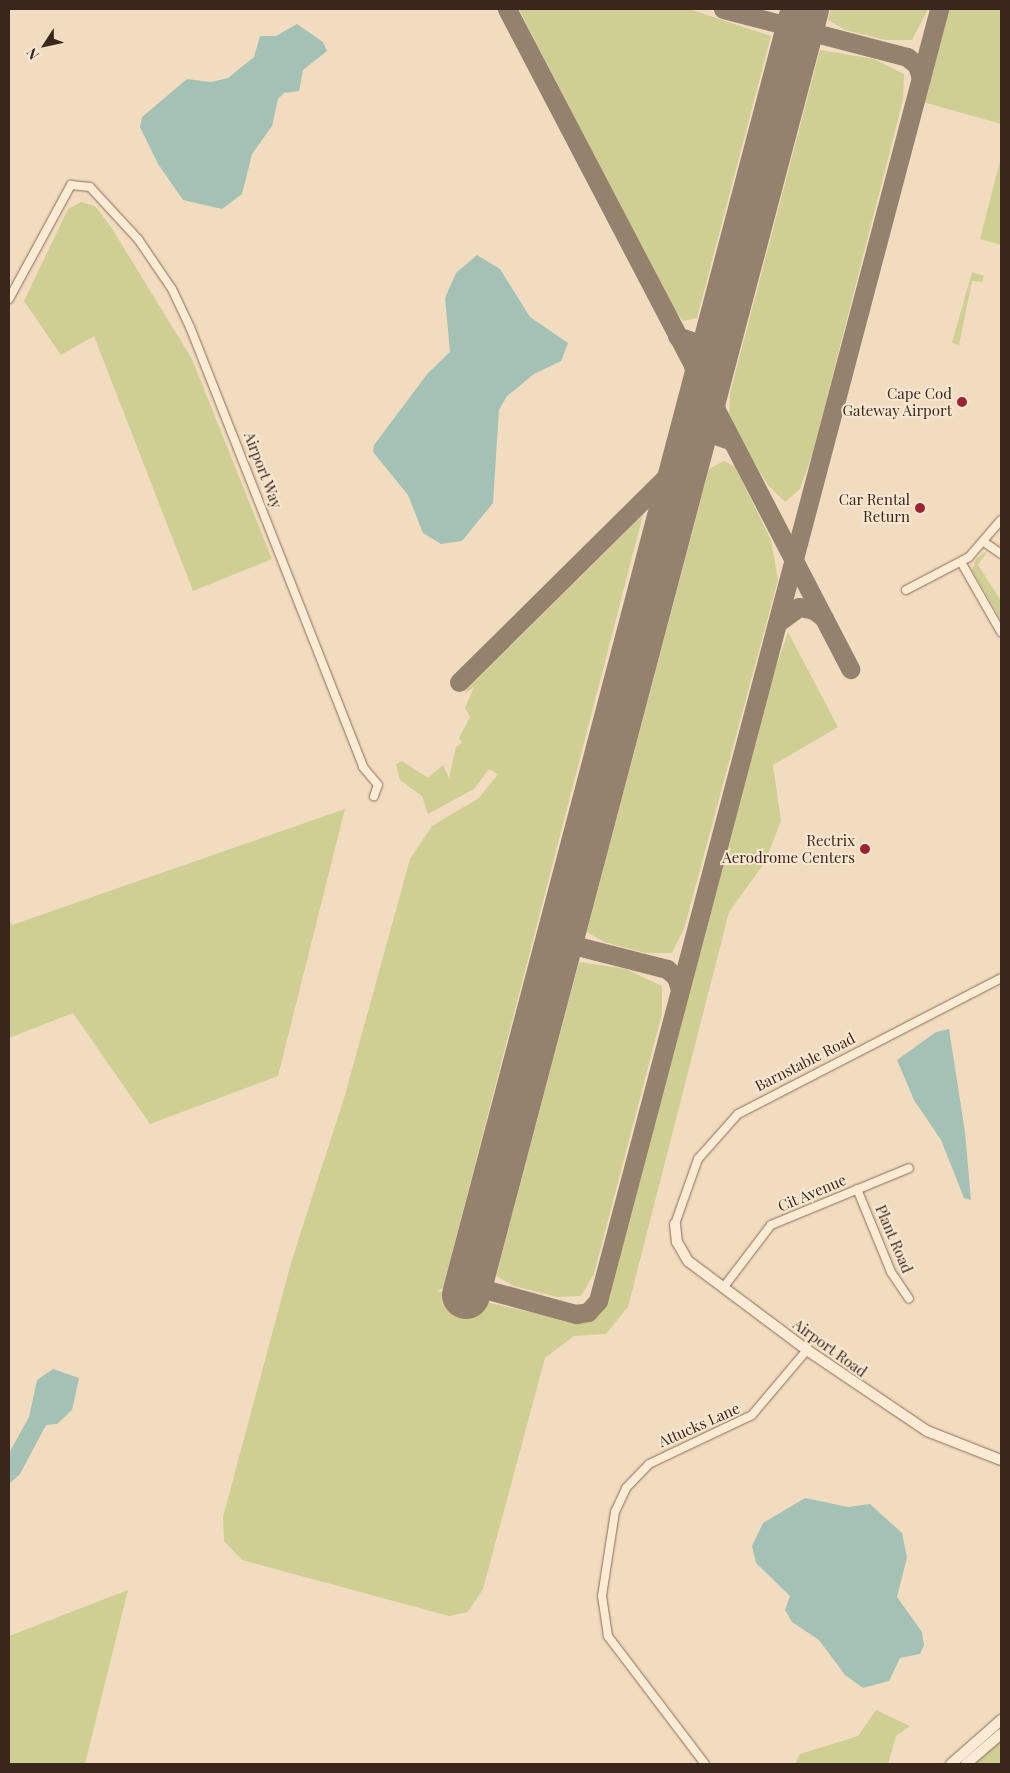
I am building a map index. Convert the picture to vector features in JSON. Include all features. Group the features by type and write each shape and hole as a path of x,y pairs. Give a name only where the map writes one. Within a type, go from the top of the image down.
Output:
{"street":[{"name":"Airport Way","path":"9,299 62,194 76,184 90,187 138,239 179,303 240,448 363,766 378,785 374,796"},
{"path":"906,590 961,562 984,542 1001,520"},
{"path":"984,542 1001,554"},
{"path":"961,562 1001,632"},
{"name":"Barnstable Road","path":"675,1224 694,1165 738,1114 1001,978"},
{"name":"Cit Avenue","path":"723,1288 771,1225 909,1168"},
{"name":"Plant Road","path":"857,1189 891,1272 909,1299"},
{"name":"Airport Road","path":"675,1224 677,1242 685,1258 807,1350 920,1427 1001,1460"},
{"name":"Attucks Lane","path":"705,1764 608,1636 602,1596 615,1512 626,1488 648,1464 752,1415 807,1350"},
{"path":"951,1764 1001,1720"},
{"path":"966,1764 1001,1734"}],"green space":[{"path":"519,9 689,9 771,36 697,318 683,321 672,308"},
{"path":"831,9 928,9 912,40 886,40 845,30 828,20"},
{"path":"949,9 1001,9 1001,124 923,102"},
{"path":"820,50 874,59 904,74 903,100 813,452 800,489 785,502 768,485 736,434 729,415 730,393"},
{"path":"1001,157 1001,245 980,239"},
{"path":"81,202 95,206 111,227 192,359 272,559 193,591 94,336 61,355 24,301 68,209"},
{"path":"972,272 984,276 982,282 972,281 959,345 952,343"},
{"path":"724,461 735,467 771,540 778,580 684,929 672,953 645,953 604,942 587,932 709,469"},
{"path":"643,515 443,1288 437,1291 575,1322 590,1320 603,1310 765,699 788,632 838,727 773,765 781,821 765,862 729,912 628,1307 606,1334 574,1336 545,1358 483,1589 468,1612 449,1616 242,1560 224,1541 223,1517 291,1263 345,1095 410,859 432,826 479,798 498,774 489,769 474,789 428,814 422,796 400,780 396,764 402,761 428,778 443,765 449,778 456,747 462,743 459,738 470,717 465,708 474,687 465,694 467,689"},
{"path":"988,550 978,565 1001,601 1001,620 972,570 976,559"},
{"path":"345,809 278,1076 150,1124 73,1013 9,1038 9,920 12,925"},
{"path":"579,962 626,969 662,986 662,1014 594,1274 581,1296 557,1297 514,1286 496,1276"},
{"path":"128,1590 85,1764 9,1764 9,1636"},
{"path":"876,1710 910,1726 896,1736 888,1764 795,1764 800,1754 858,1736"},
{"path":"1001,1741 1001,1764 974,1764 984,1754"}],"shaded area":[{"path":"297,24 323,42 327,51 303,70 299,91 284,93 278,99 272,126 252,154 242,194 222,209 183,200 158,164 140,127 142,117 187,79 211,82 228,78 254,57 260,36 276,36"},
{"path":"477,255 500,269 530,317 568,343 561,361 534,374 507,396 499,410 493,503 462,541 441,544 423,533 408,495 373,452 374,445 428,373 450,352 445,298 456,273"},
{"path":"949,1029 965,1132 971,1200 964,1198 941,1140 914,1100 897,1060 936,1032"},
{"path":"53,1369 79,1378 72,1410 57,1424 46,1425 20,1474 9,1484 9,1453 29,1417 37,1380"},
{"path":"805,1498 848,1507 870,1504 902,1533 907,1557 897,1597 922,1632 924,1645 920,1654 900,1658 889,1681 863,1688 845,1675 819,1640 792,1622 785,1610 790,1596 756,1563 752,1546 763,1523"}],"taxiway":[{"path":"507,9 693,365 700,407"},
{"path":"723,9 907,57 917,65 921,78"},
{"path":"779,23 795,21 804,9"},
{"path":"469,1285 576,1314 588,1312 598,1301 939,9"},
{"path":"778,23 791,31 794,49"},
{"path":"677,336 700,344 720,330"},
{"path":"710,368 716,410 850,669"},
{"path":"688,451 710,433 732,441"},
{"path":"459,682 687,456"},
{"path":"777,623 799,607 814,610 824,618"},
{"path":"564,921 566,934 577,946"},
{"path":"553,960 566,948 577,946 667,969 676,977 680,989"}],"runway":[{"path":"466,1295 805,9"}],"place":[{"name":"Cape Cod Gateway Airport","path":"962,402"},
{"name":"Car Rental Return","path":"920,508"},
{"name":"Rectrix Aerodrome Centers","path":"865,849"}]}
